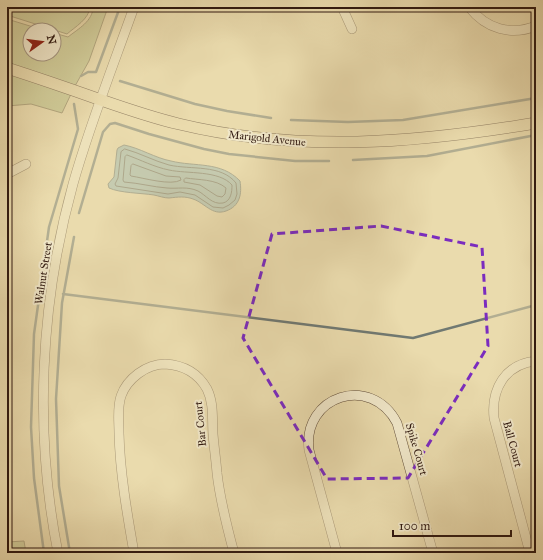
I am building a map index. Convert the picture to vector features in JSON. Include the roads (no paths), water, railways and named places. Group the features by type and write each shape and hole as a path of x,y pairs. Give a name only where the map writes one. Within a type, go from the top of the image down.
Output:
{"main road":[{"name":"Marigold Avenue","path":"7,68 148,116 211,131 269,140 358,143 408,140 476,133 536,123"}],"street":[{"name":"Walnut Street","path":"58,553 47,473 44,429 45,357 48,320 57,256 65,217 83,152 134,7"},
{"path":"342,7 352,29"},
{"path":"470,7 479,18 502,30 516,31 536,26"},
{"path":"7,174 26,164"},
{"name":"Ball Court","path":"530,553 494,418 493,408 497,389 504,376 520,365 536,362"},
{"name":"Bar Court","path":"134,553 127,516 119,442 119,404 125,387 131,380 146,369 161,364 188,369 199,379 207,390 212,408 218,482 224,516 234,553"},
{"name":"Spike Court","path":"336,553 308,450 308,439 313,421 324,407 338,398 355,395 367,397 379,402 392,414 397,423 433,553"}],"water":[{"path":"124,145 136,148 165,160 216,167 225,170 240,181 241,190 239,199 231,209 217,212 190,198 167,198 119,191 109,188 108,184 114,177 117,150"}],"waterway":[{"path":"81,76 88,72 96,72 120,7"},
{"path":"120,81 195,104 271,118"},
{"path":"291,120 348,122 403,120 536,98"},
{"path":"44,553 34,478 31,427 34,334 49,227 78,129 74,104"},
{"path":"79,213 103,132 110,124 115,123 204,149 229,154 295,161 329,161"},
{"path":"353,160 427,156 536,135"},
{"path":"70,553 59,486 56,399 62,303 74,237"},
{"path":"63,294 413,338 536,305"}]}
